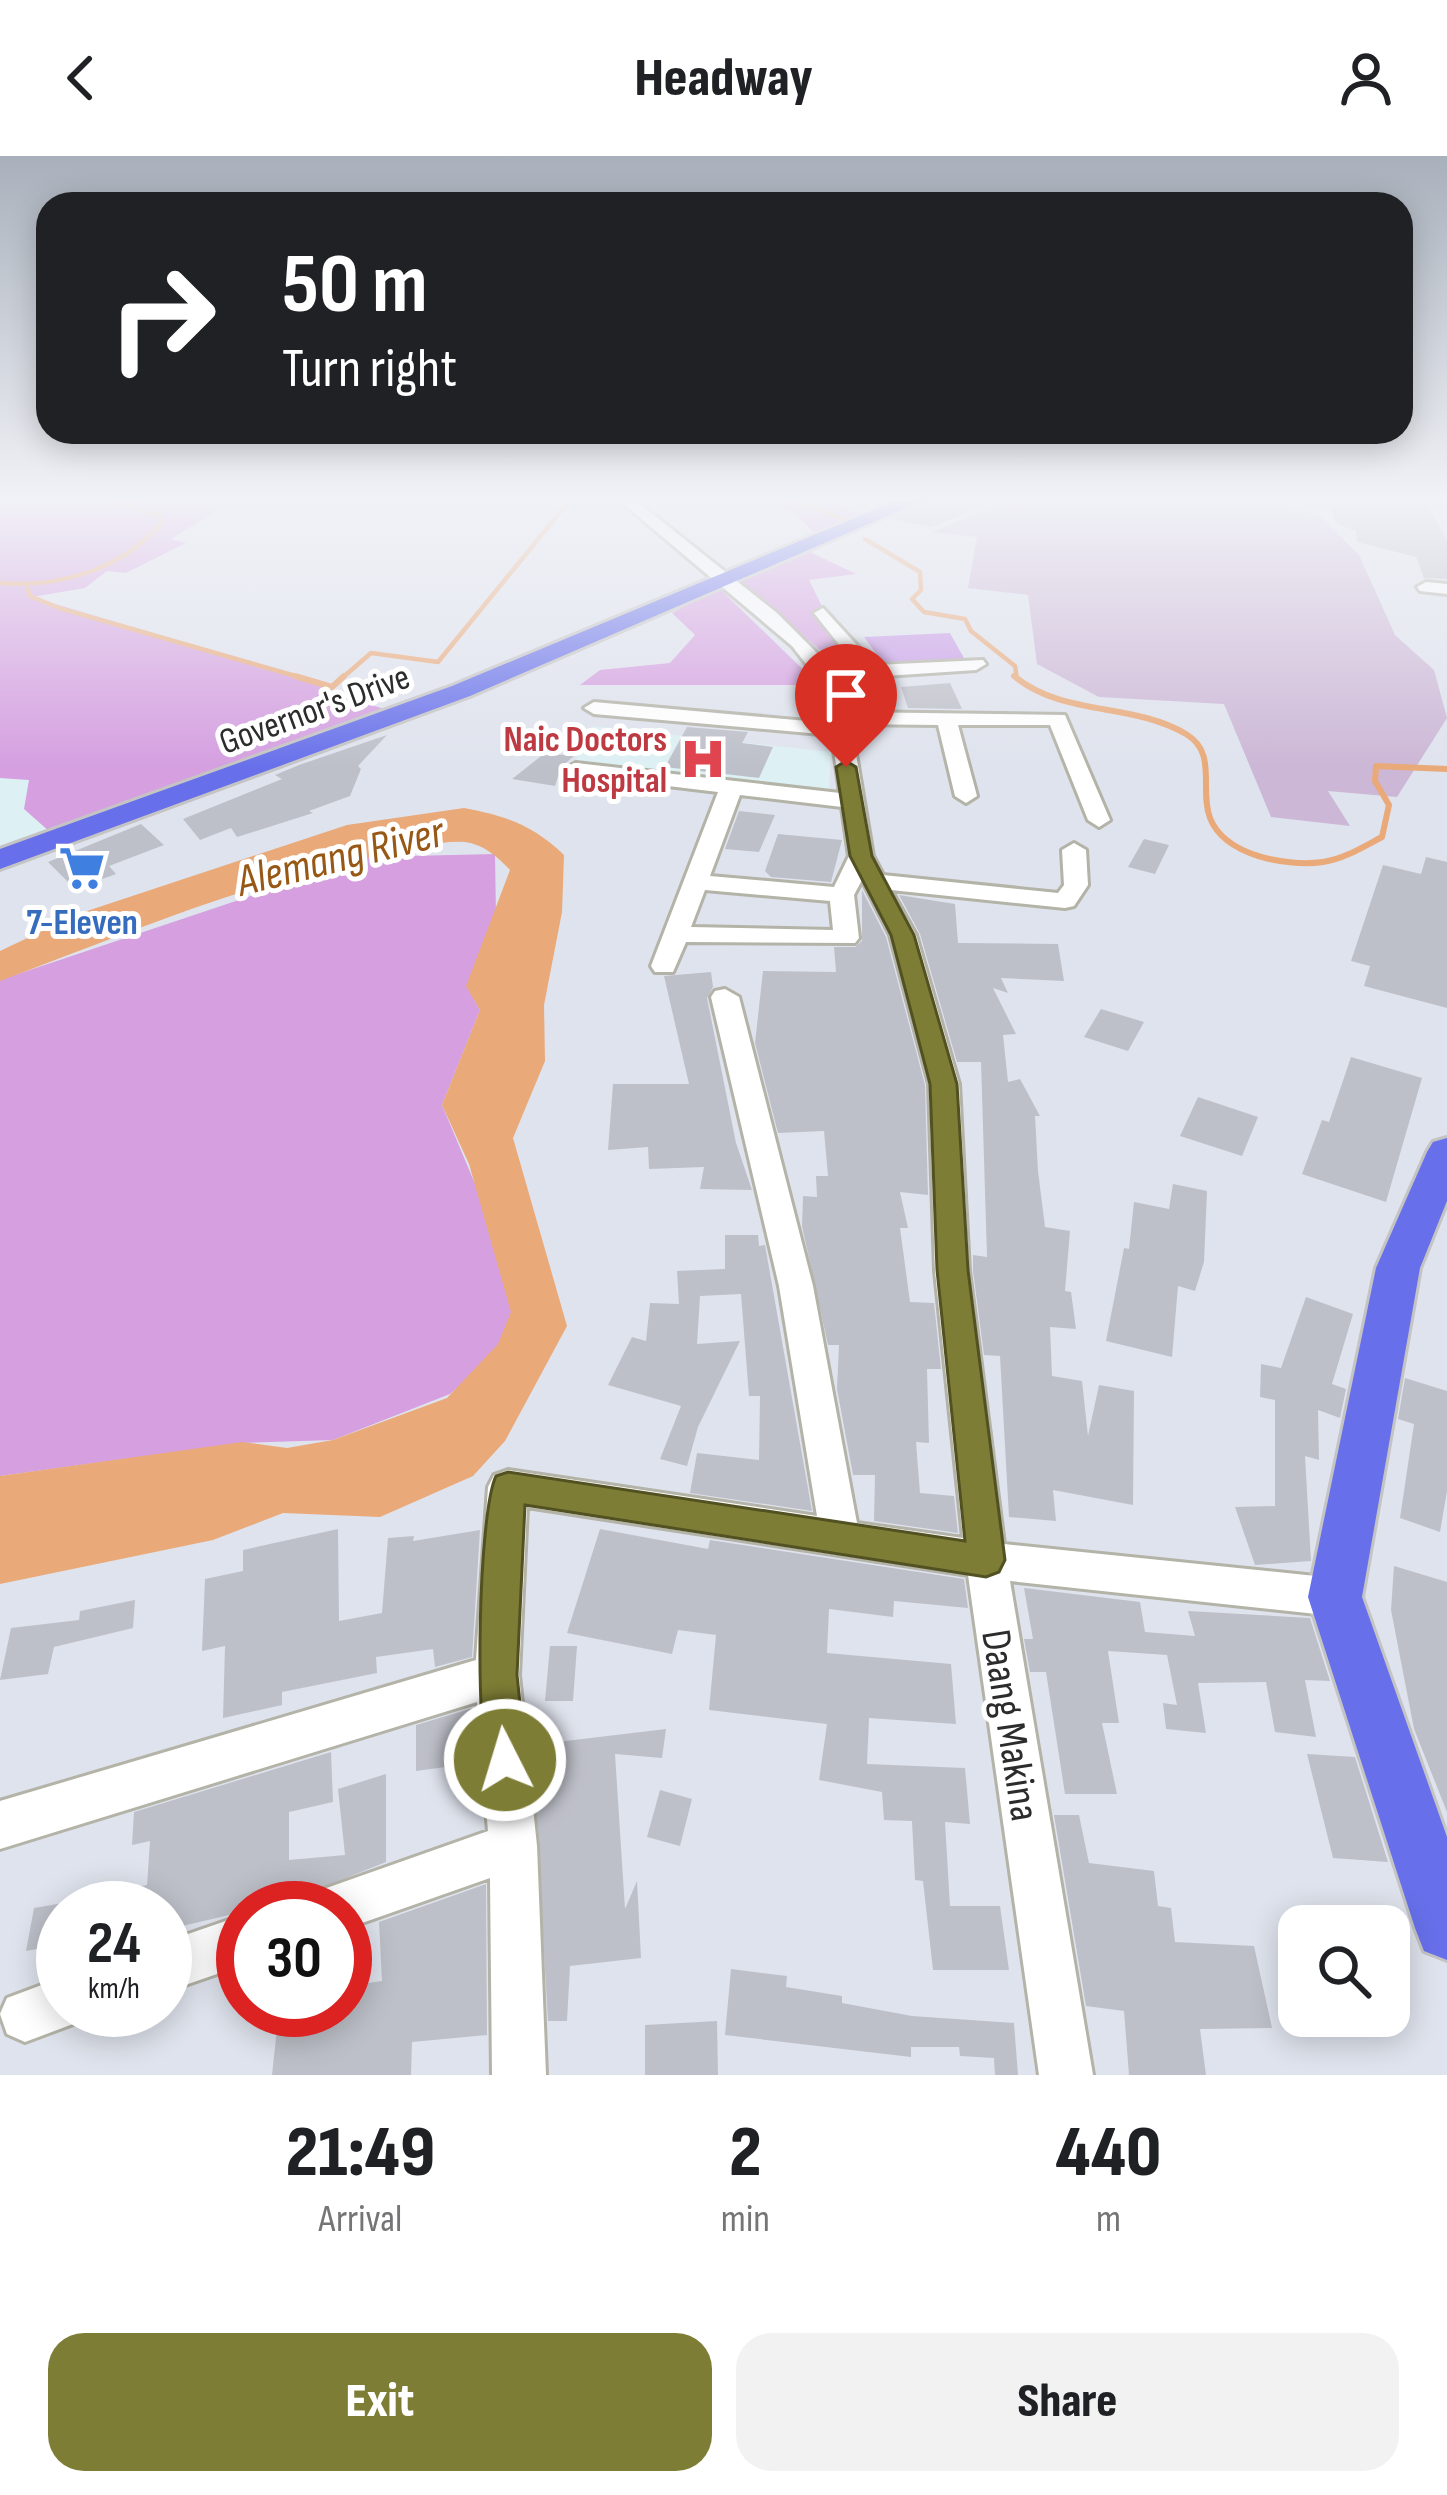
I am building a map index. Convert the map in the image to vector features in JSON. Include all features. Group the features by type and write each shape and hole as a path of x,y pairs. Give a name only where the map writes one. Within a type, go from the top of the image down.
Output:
{"main road":[{"name":"Governor's Drive","path":"0,860 461,691 698,590"},
{"path":"1447,1152 1407,1245 1335,1598 1447,1928"}],"street":[{"path":"731,590 829,674 976,664"},
{"path":"823,613 870,671"},
{"name":"Daang Makina","path":"829,674 852,801 859,877 902,935 944,1084 952,1270 986,1560 1066,2075"},
{"path":"594,708 839,724 1058,719 1099,820"},
{"path":"947,719 966,796"},
{"path":"576,769 852,801"},
{"path":"664,966 731,788"},
{"path":"695,882 859,877 1065,901 1076,885 1074,850"},
{"path":"673,934 846,938 859,877"},
{"path":"725,997 796,1286 840,1537"},
{"path":"519,2075 513,1846 497,1675 508,1487 986,1560 1335,1598"},
{"path":"0,1825 497,1675"},
{"path":"372,1895 513,1846"}],"shaded area":[{"path":"0,590 76,590 32,597 332,687 329,691 387,710 50,832 24,809 29,780 0,778"},
{"path":"721,590 819,685 580,685 600,670 670,663 695,635 672,613"},
{"path":"746,590 814,590 845,653 826,655"},
{"path":"981,590 1375,590 1395,635 1434,670 1447,718 1397,797 1328,791 1350,826 1271,817 1224,704 1099,697 1037,664 1028,595"},
{"path":"950,633 965,660 884,664 864,637"},
{"name":"Naic Doctors Hospital","path":"592,726 831,752 829,793 573,766"},
{"path":"0,778 30,779 50,832 0,850"},
{"path":"495,854 496,918 467,987 480,1010 442,1105 532,1320 450,1394 333,1440 240,1443 0,1476 0,980 367,857"}],"water":[{"name":"Alemang River","path":"464,808 518,823 564,855 562,912 544,1005 545,1061 513,1138 567,1326 505,1441 473,1476 380,1517 283,1513 213,1540 0,1584 0,1476 242,1442 287,1448 333,1440 447,1398 498,1344 511,1312 469,1164 442,1105 480,1010 466,986 510,870 478,845 437,844 242,892 0,981 0,951 78,914 347,825"}],"building":[{"path":"950,683 962,709 908,708 901,687"},
{"path":"687,727 748,732 742,743 773,747 759,778 665,767"},
{"path":"387,735 358,766 361,769 350,796 309,811 313,813 237,837 231,828 200,840 183,819 282,779 275,775 299,765"},
{"path":"545,753 574,756 561,767 555,786 512,779"},
{"path":"739,811 775,815 759,852 725,849"},
{"path":"141,824 164,845 109,866 116,874 75,889 48,862"},
{"path":"778,834 842,840 831,882 771,877 765,871"},
{"path":"1144,839 1169,845 1155,874 1128,867"},
{"path":"1426,857 1447,862 1447,1008 1364,986 1370,966 1351,961 1383,865 1421,874"},
{"path":"862,890 886,937 925,1085 928,1195 900,1192 908,1228 900,1228 910,1302 934,1303 941,1369 927,1369 929,1443 916,1442 920,1493 954,1496 958,1533 874,1521 875,1475 853,1475 837,1389 839,1345 828,1345 802,1226 803,1196 817,1197 816,1176 828,1176 824,1131 778,1133 755,1043 763,971 836,972 834,947 855,947 862,941"},
{"path":"899,895 955,904 958,943 1058,944 1064,981 1001,978 1008,993 993,988 1016,1034 1003,1035 1008,1082 1020,1079 1040,1116 1035,1116 1045,1227 1070,1231 1065,1291 1071,1292 1076,1329 1050,1327 1052,1376 1082,1381 1088,1436 1099,1385 1134,1391 1133,1505 1053,1490 1056,1521 1009,1517 1000,1356 984,1355 973,1271 973,1255 987,1257 981,1062 957,1062 920,934"},
{"path":"711,972 713,987 707,998 736,1143 752,1190 700,1189 704,1167 649,1169 648,1147 608,1150 613,1084 689,1084 664,976"},
{"path":"1101,1009 1144,1022 1128,1051 1084,1037"},
{"path":"1351,1057 1422,1078 1386,1202 1302,1174 1322,1120 1329,1122"},
{"path":"1198,1097 1258,1117 1242,1156 1180,1136"},
{"path":"1173,1184 1207,1191 1204,1262 1195,1291 1178,1286 1172,1357 1106,1341 1124,1248 1129,1249 1134,1202 1169,1209"},
{"path":"725,1235 758,1235 759,1246 765,1245 812,1511 690,1493 697,1453 759,1460 760,1396 749,1396 741,1294 700,1296 697,1344 740,1341 698,1427 687,1466 660,1459 681,1406 608,1385 632,1337 646,1341 650,1303 679,1304 677,1271 725,1269"},
{"path":"1306,1297 1353,1314 1332,1384 1346,1389 1340,1418 1318,1410 1319,1460 1305,1456 1311,1561 1255,1565 1235,1507 1275,1506 1275,1400 1260,1397 1261,1364 1281,1368"},
{"path":"1405,1378 1447,1391 1447,1491 1440,1532 1400,1518 1414,1424 1398,1419"},
{"path":"338,1529 339,1621 382,1613 388,1538 414,1536 413,1541 480,1530 472,1657 435,1667 433,1649 376,1657 377,1673 282,1692 282,1705 223,1718 225,1646 202,1651 205,1579 243,1571 243,1550"},
{"path":"600,1529 708,1549 710,1540 964,1579 968,1608 894,1601 893,1617 829,1609 827,1653 951,1664 956,1724 869,1718 867,1764 965,1768 970,1824 945,1822 950,1906 1000,1906 1009,1970 933,1970 923,1881 915,1880 912,1821 884,1820 882,1792 819,1780 827,1724 709,1710 716,1635 678,1630 672,1654 567,1633"},
{"path":"1394,1566 1447,1582 1447,1812 1414,1729 1391,1610"},
{"path":"1024,1588 1140,1602 1145,1632 1195,1636 1188,1611 1310,1618 1330,1681 1305,1680 1316,1737 1275,1732 1266,1682 1198,1683 1206,1733 1166,1729 1163,1703 1177,1705 1167,1655 1108,1651 1119,1723 1102,1723 1117,1794 1065,1794 1046,1672 1030,1672 1024,1639 1033,1639"},
{"path":"135,1600 133,1628 54,1647 48,1674 0,1680 11,1628 79,1620 80,1611"},
{"path":"550,1646 577,1646 573,1701 545,1701"},
{"path":"473,1708 475,1763 416,1771 416,1725"},
{"path":"666,1729 662,1758 615,1754 625,1909 637,1881 641,1958 570,1966 567,2021 548,2021 532,1745"},
{"path":"331,1752 333,1802 289,1812 289,1860 345,1855 338,1789 386,1774 386,1862 339,1881 216,1881 216,1918 192,1924 192,1881 147,1881 150,1841 132,1845 134,1812"},
{"path":"1307,1754 1355,1757 1388,1862 1333,1858"},
{"path":"660,1790 692,1799 680,1846 647,1837"},
{"path":"1054,1815 1079,1815 1089,1863 1154,1871 1158,1906 1171,1908 1175,1942 1254,1946 1272,2028 1200,2029 1206,2075 1129,2075 1124,2011 1086,2006"},
{"path":"486,1884 487,2035 412,2042 411,2075 272,2075 276,2037 372,2037 372,1982 382,1981 379,1922"},
{"path":"34,1908 36,1949 26,1951"},
{"path":"731,1969 787,1976 786,1987 842,1996 842,2003 912,2016 1014,2023 1018,2075 995,2075 994,2058 960,2056 959,2047 911,2047 911,2057 725,2035"},
{"path":"717,2021 718,2075 645,2075 645,2025"}],"waterway":[{"path":"28,590 30,596 59,608 306,679"},
{"path":"341,679 371,653 438,662 497,590"},
{"path":"921,590 912,599 924,612 965,619 971,631 1015,666 1017,678"},
{"path":"295,676 332,687 344,676"},
{"path":"1017,678 1054,698 1143,717 1186,734 1202,751 1207,807 1218,831 1243,850 1275,860 1331,860 1382,837 1389,805 1375,781 1376,766 1447,769"}],"place":[{"name":"Naic Doctors Hospital","path":"703,759"},
{"name":"7-Eleven","path":"82,868"}],"route":[{"path":"505,1760 497,1675 508,1487 986,1560 952,1270 944,1084 902,935 861,856 846,767"}]}
